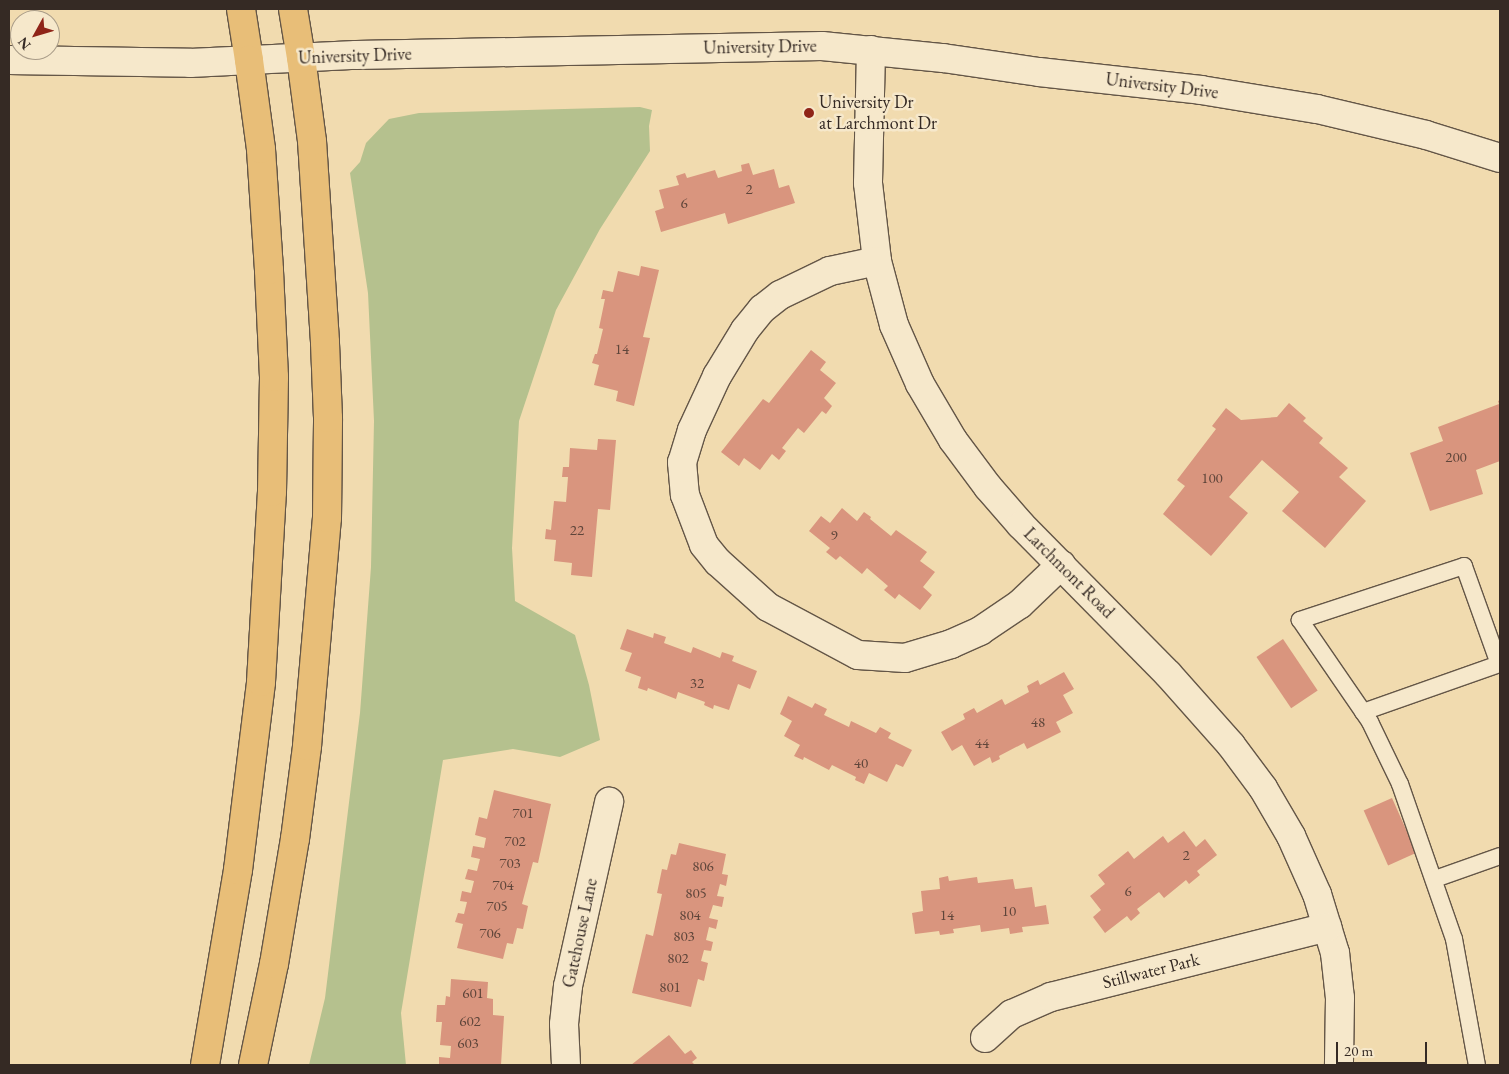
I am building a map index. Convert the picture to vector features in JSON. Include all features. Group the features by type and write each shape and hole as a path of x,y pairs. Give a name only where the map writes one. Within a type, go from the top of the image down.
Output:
{"main road":[{"path":"205,1065 238,870 261,682 272,492 274,377 269,270 261,149 241,9"},
{"path":"252,1065 274,964 295,839 308,736 327,518 328,418 313,148 293,9"}],"street":[{"name":"University Drive","path":"9,60 190,63 610,49 822,46 943,58 1039,72 1201,90 1317,109 1426,135 1500,158"},
{"name":"Larchmont Road","path":"871,50 868,183 877,261 898,333 920,384 953,440 1021,525 1168,674 1231,745 1263,788 1291,836 1317,894 1335,953 1340,998 1339,1065"},
{"path":"877,261 830,272 780,295 762,309 744,330 717,376 692,430 682,462 685,495 704,544 718,562 768,607 858,656 905,658 951,644 972,635 1020,604 1061,565"},
{"name":"Gatehouse Lane","path":"566,1065 564,1024 568,986 609,802"},
{"name":"Stillwater Park","path":"985,1038 1012,1014 1051,997 1327,927"}],"lane":[{"path":"1363,712 1499,664 1464,566 1300,620 1363,712 1400,784 1435,879 1454,939 1477,1065"},
{"path":"1435,879 1500,856"}],"green space":[{"path":"640,107 652,110 649,126 650,151 600,229 556,310 519,421 512,548 515,601 575,635 589,685 600,740 560,757 513,749 443,760 401,1013 406,1065 309,1065 325,998 360,713 371,567 374,421 368,293 350,173 360,162 366,143 389,119 419,113"}],"building":[{"path":"749,163 753,175 774,169 779,188 789,185 795,203 728,224 725,213 661,232 655,211 664,208 659,190 679,185 676,176 685,173 687,178 715,170 718,178 742,171 741,165"},
{"path":"641,266 659,270 643,337 650,338 634,406 616,401 618,391 594,385 599,365 592,363 595,354 597,354 603,329 599,328 605,299 601,299 603,290 613,292 618,271 639,276"},
{"path":"811,350 826,362 820,370 836,383 824,398 832,406 826,414 822,411 804,433 798,428 782,448 786,451 779,460 772,454 760,470 744,458 739,466 721,452 763,399 769,403"},
{"path":"1500,400 1500,461 1476,470 1483,494 1430,511 1410,453 1443,441 1438,427 1499,404 1498,401"},
{"path":"1289,403 1306,418 1303,421 1323,438 1319,443 1348,468 1339,477 1366,501 1325,548 1282,511 1299,492 1262,460 1229,497 1248,513 1211,556 1163,514 1185,486 1177,480 1216,429 1212,426 1226,408 1241,420 1277,417"},
{"path":"598,439 616,440 610,510 598,509 592,577 571,575 572,563 554,561 556,540 545,539 546,529 551,530 554,501 566,502 568,477 562,477 563,467 569,467 570,448 597,450"},
{"path":"842,508 857,521 864,512 891,536 896,530 927,552 920,561 935,572 923,587 932,595 920,610 899,594 895,599 884,590 888,586 867,568 862,574 840,556 836,560 826,552 830,548 809,531 821,516 830,523"},
{"path":"627,629 653,638 654,633 666,637 664,643 691,653 693,647 720,658 722,652 734,656 732,661 757,671 750,689 738,684 729,710 714,705 713,709 704,705 705,702 678,692 676,699 648,688 647,691 638,688 641,677 625,671 632,653 620,649"},
{"path":"1283,639 1318,690 1291,708 1256,657"},
{"path":"1064,672 1074,689 1063,695 1073,713 1056,722 1061,732 1027,749 1024,743 999,756 1000,759 992,763 990,757 974,766 962,745 952,751 941,732 965,719 963,714 974,708 977,713 1002,699 1005,705 1029,692 1027,686 1038,680 1040,685"},
{"path":"788,696 812,708 815,703 827,709 824,715 849,727 851,721 876,733 880,727 891,733 888,738 912,750 903,767 896,764 887,782 869,773 864,784 855,780 856,777 832,765 829,770 804,757 803,760 794,756 800,745 784,736 792,721 780,714"},
{"path":"494,790 551,804 538,863 533,862 522,904 528,906 523,929 517,928 513,944 507,943 503,959 457,948 463,924 455,922 458,913 464,914 467,902 460,901 462,891 471,893 474,881 465,879 468,869 477,871 480,859 471,857 473,846 484,848 486,838 475,835 479,817 487,819"},
{"path":"1392,798 1416,853 1388,865 1364,811"},
{"path":"1184,831 1196,847 1205,839 1217,855 1197,871 1200,875 1189,884 1186,880 1164,898 1159,892 1137,909 1140,913 1131,921 1127,916 1105,933 1093,917 1101,910 1090,896 1105,884 1098,875 1128,851 1134,859 1163,836 1168,843"},
{"path":"679,843 726,854 722,874 728,875 726,886 720,884 717,896 724,897 722,907 713,905 709,918 718,920 716,929 709,927 706,940 713,942 711,951 704,950 701,961 708,963 704,981 698,979 691,1007 632,993 646,934 653,936 662,894 657,893 662,869 667,870 671,854 676,855"},
{"path":"948,876 949,881 977,877 978,883 1013,879 1015,889 1032,887 1035,907 1046,905 1049,924 1022,927 1023,932 1010,934 1009,928 981,932 980,925 953,929 954,933 940,935 939,931 915,934 912,913 923,911 921,891 940,889 939,878"},
{"path":"451,979 488,982 487,998 493,999 493,1015 504,1016 501,1065 439,1065 439,1057 450,1058 451,1046 440,1045 442,1022 436,1022 437,1005 445,1005 446,996 450,997"},
{"path":"669,1035 685,1054 691,1050 697,1058 692,1062 695,1065 631,1065"}],"place":[{"name":"University Dr at Larchmont Dr","path":"809,113"}]}
